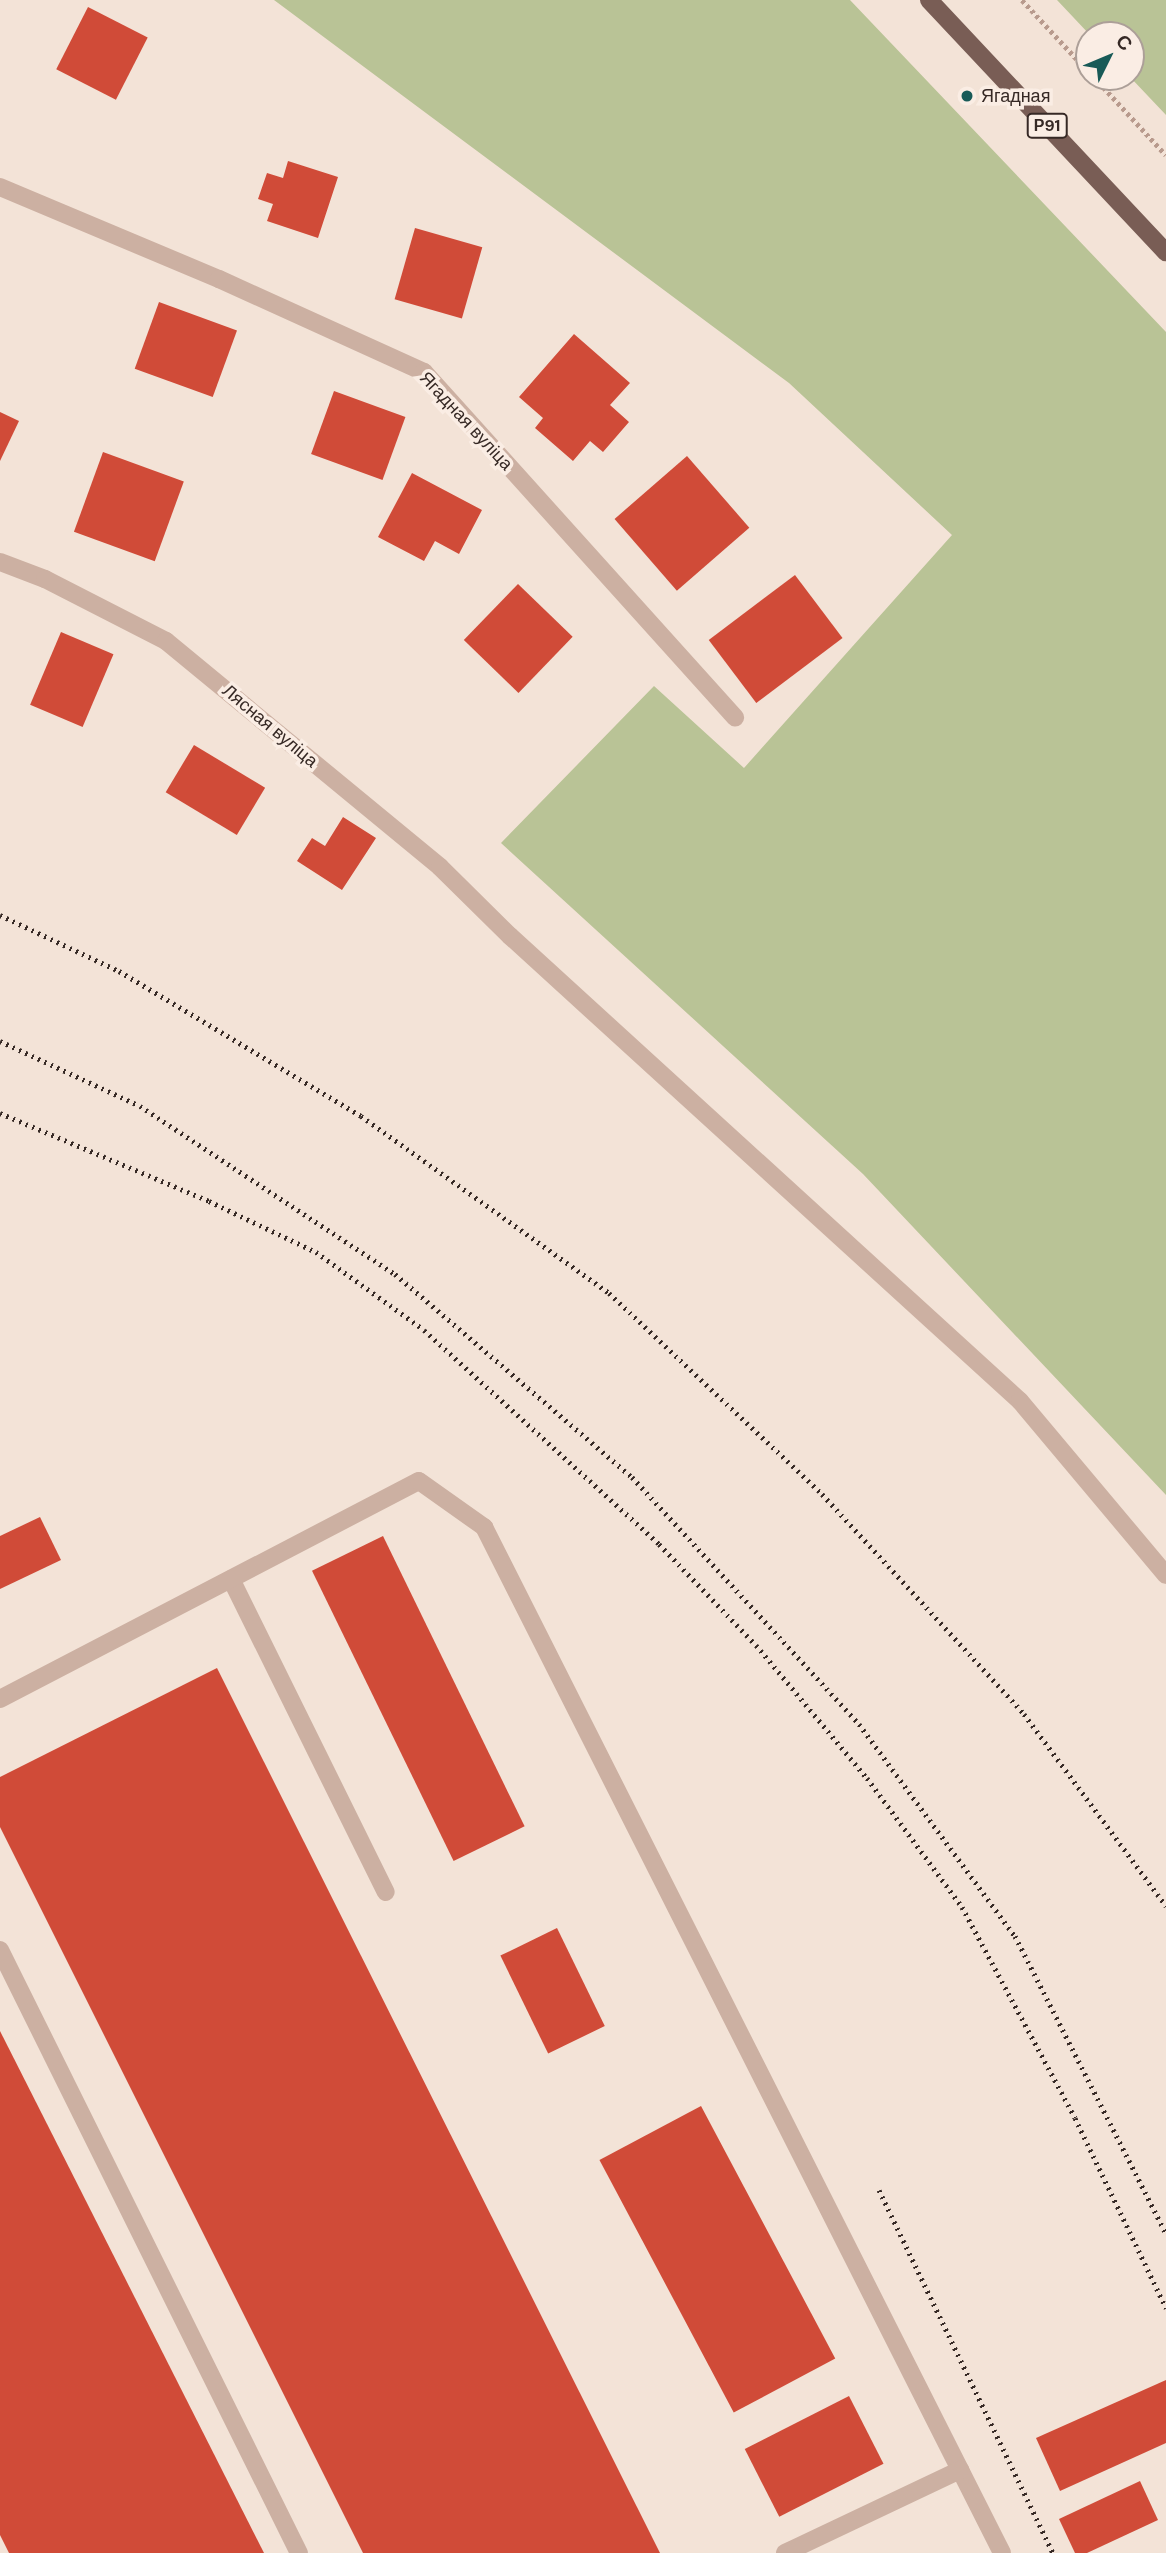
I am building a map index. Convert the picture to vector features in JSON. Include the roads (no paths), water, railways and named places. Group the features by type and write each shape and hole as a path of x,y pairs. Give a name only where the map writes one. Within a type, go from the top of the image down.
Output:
{"main road":[{"name":"Р91","path":"929,0 1166,252"}],"street":[{"name":"Ягадная вуліца","path":"0,187 219,279 424,372 735,718"},
{"name":"Лясная вуліца","path":"0,562 45,579 166,640 440,867 510,936 1020,1401 1166,1575"},
{"path":"0,1699 419,1480 484,1527 1002,2553"},
{"path":"231,1578 386,1892"},
{"path":"0,1950 299,2553"},
{"path":"785,2553 960,2470"}],"railway":[{"path":"0,915 119,971 361,1116 609,1293 822,1494 1024,1714 1166,1906"},
{"path":"0,1041 140,1106 395,1274 632,1477 859,1724 1015,1936 1166,2233"},
{"path":"0,1113 209,1201 316,1252 424,1330 659,1544 756,1645 867,1778 962,1907 1075,2118 1166,2308"},
{"path":"879,2190 1053,2553"}],"place":[{"name":"Ягадная","path":"967,96"}]}
